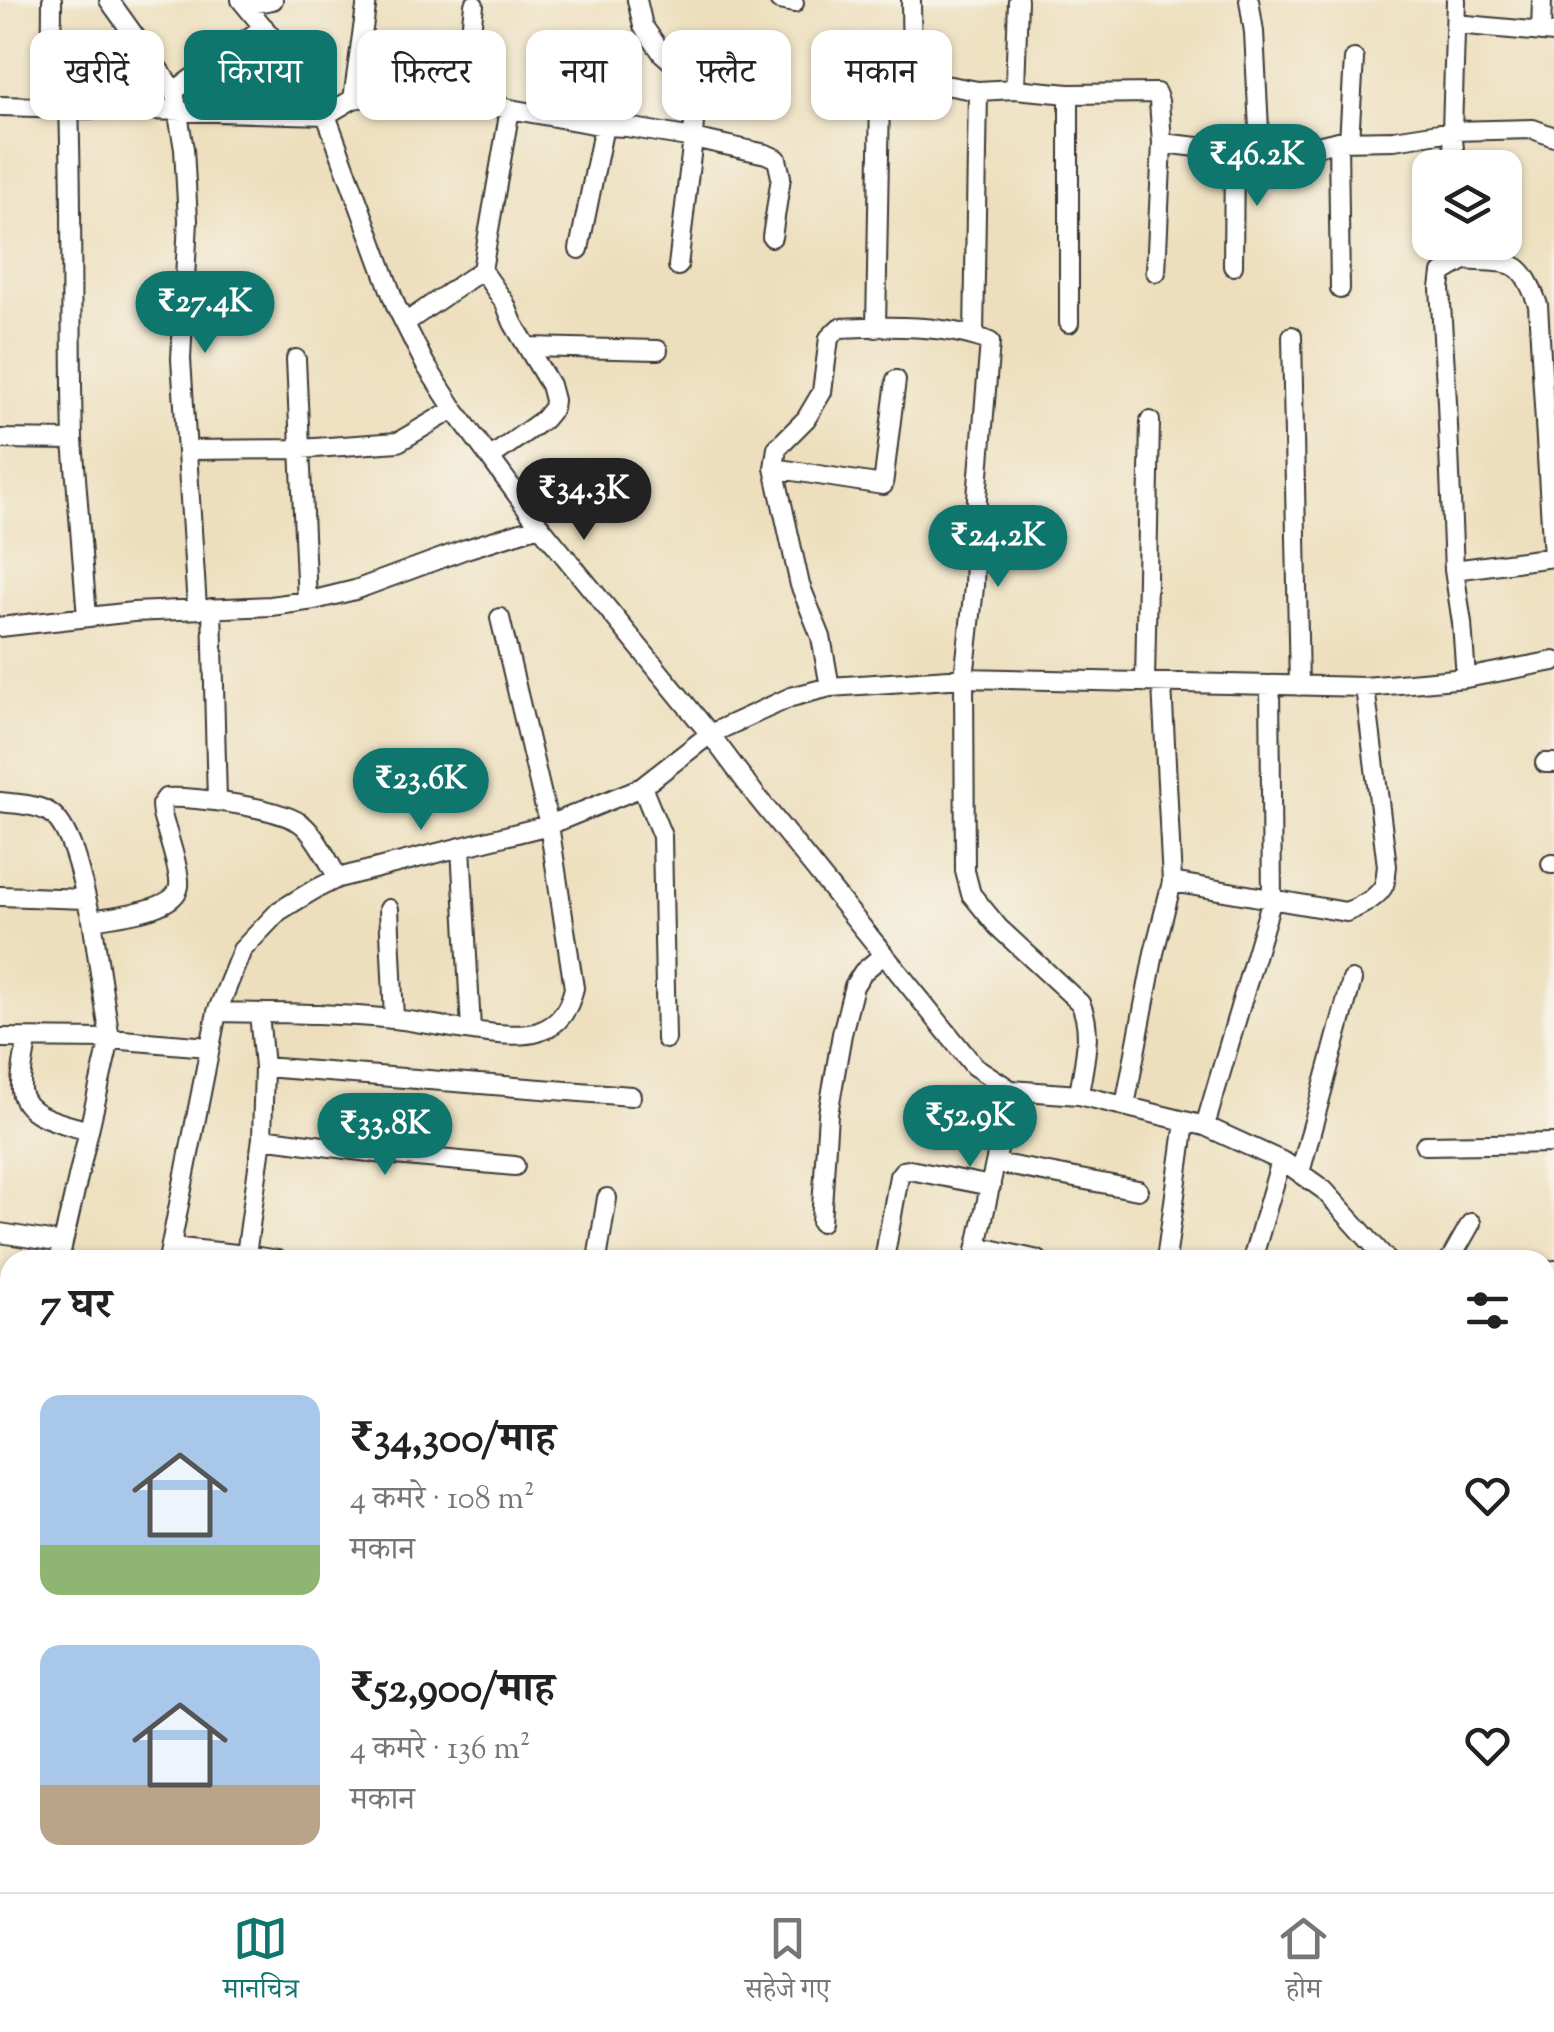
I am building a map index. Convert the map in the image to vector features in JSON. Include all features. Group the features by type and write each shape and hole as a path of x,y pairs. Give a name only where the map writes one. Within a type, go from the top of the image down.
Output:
{"street":[{"path":"52,0 54,30"},
{"path":"108,0 175,100 184,149 188,220 181,359 205,608 217,802"},
{"path":"243,3 273,0"},
{"path":"353,99 368,0"},
{"path":"637,0 643,26 662,53 688,76 695,103 678,266"},
{"path":"912,0 912,30"},
{"path":"1015,90 1018,0"},
{"path":"1249,0 1260,149"},
{"path":"1454,150 1456,0"},
{"path":"1456,24 1548,32 1542,0"},
{"path":"175,100 264,28 243,3"},
{"path":"471,30 474,5"},
{"path":"1340,288 1344,141 1354,60"},
{"path":"952,86 978,91 1068,94 1156,92 1162,143 1156,272"},
{"path":"974,335 978,91"},
{"path":"1068,94 1069,323"},
{"path":"337,108 357,98"},
{"path":"164,101 184,101"},
{"path":"0,106 30,106"},
{"path":"506,108 693,138 777,159 781,177 772,236"},
{"path":"491,457 544,419 553,408 554,394 505,303 482,270 510,109"},
{"path":"62,120 72,198 73,440 87,617"},
{"path":"328,120 368,234 405,323 454,408 540,526 974,1066 1012,1090 1079,1095 1205,1126 1281,1161 1324,1190 1378,1250"},
{"path":"876,328 880,120"},
{"path":"579,249 604,126"},
{"path":"1162,143 1234,150 1394,140 1452,132 1533,129 1554,136"},
{"path":"1232,266 1234,150"},
{"path":"1455,260 1442,274 1440,288 1454,570 1466,678"},
{"path":"1454,570 1553,557 1538,304 1528,278 1513,264 1498,260"},
{"path":"405,323 482,270"},
{"path":"830,687 821,636 800,585 774,468 777,448 806,419 822,392 829,338 839,328 923,329 974,335 990,342 964,678 965,871 971,894 998,927 1080,1003 1087,1017 1087,1036 1079,1095"},
{"path":"1292,336 1299,686"},
{"path":"528,347 658,350"},
{"path":"296,359 308,601"},
{"path":"774,468 883,486 896,380"},
{"path":"187,450 301,449 398,442 454,408"},
{"path":"1125,1106 1154,953 1172,882 1154,683 1150,420"},
{"path":"0,440 73,440"},
{"path":"0,627 308,601 354,590 540,526"},
{"path":"217,1012 394,1019 512,1035 537,1032 557,1023 570,1008 574,988 549,825 500,618"},
{"path":"170,1250 217,1012 242,950 279,911 338,878 549,825 642,786 710,734 791,697 830,687 964,678 1062,678 1365,687 1466,678 1554,661"},
{"path":"1205,1126 1272,899 1270,685"},
{"path":"1172,882 1346,912 1361,906 1384,886 1387,866 1365,687"},
{"path":"642,786 662,836 666,1039"},
{"path":"92,920 163,905 174,898 179,886 161,805 166,798 217,802 302,823 338,878"},
{"path":"0,802 42,808 64,828 92,920 110,1039 61,1250"},
{"path":"461,847 470,1029"},
{"path":"0,896 86,899"},
{"path":"389,910 394,1019"},
{"path":"821,1222 828,1114 842,1034 854,986 883,955"},
{"path":"1300,1173 1352,980"},
{"path":"247,1250 262,1138 264,1068 259,1013"},
{"path":"0,1038 110,1039 209,1048"},
{"path":"27,1040 21,1090 24,1103 39,1114 89,1131"},
{"path":"264,1068 631,1096"},
{"path":"976,1250 1012,1090"},
{"path":"1167,1250 1185,1122"},
{"path":"262,1138 515,1166"},
{"path":"1425,1144 1554,1143"},
{"path":"1255,1250 1281,1161"},
{"path":"996,1163 1138,1190"},
{"path":"886,1250 903,1171 990,1186"},
{"path":"599,1250 607,1198"},
{"path":"1456,1250 1472,1224"},
{"path":"0,1233 55,1250"}]}
